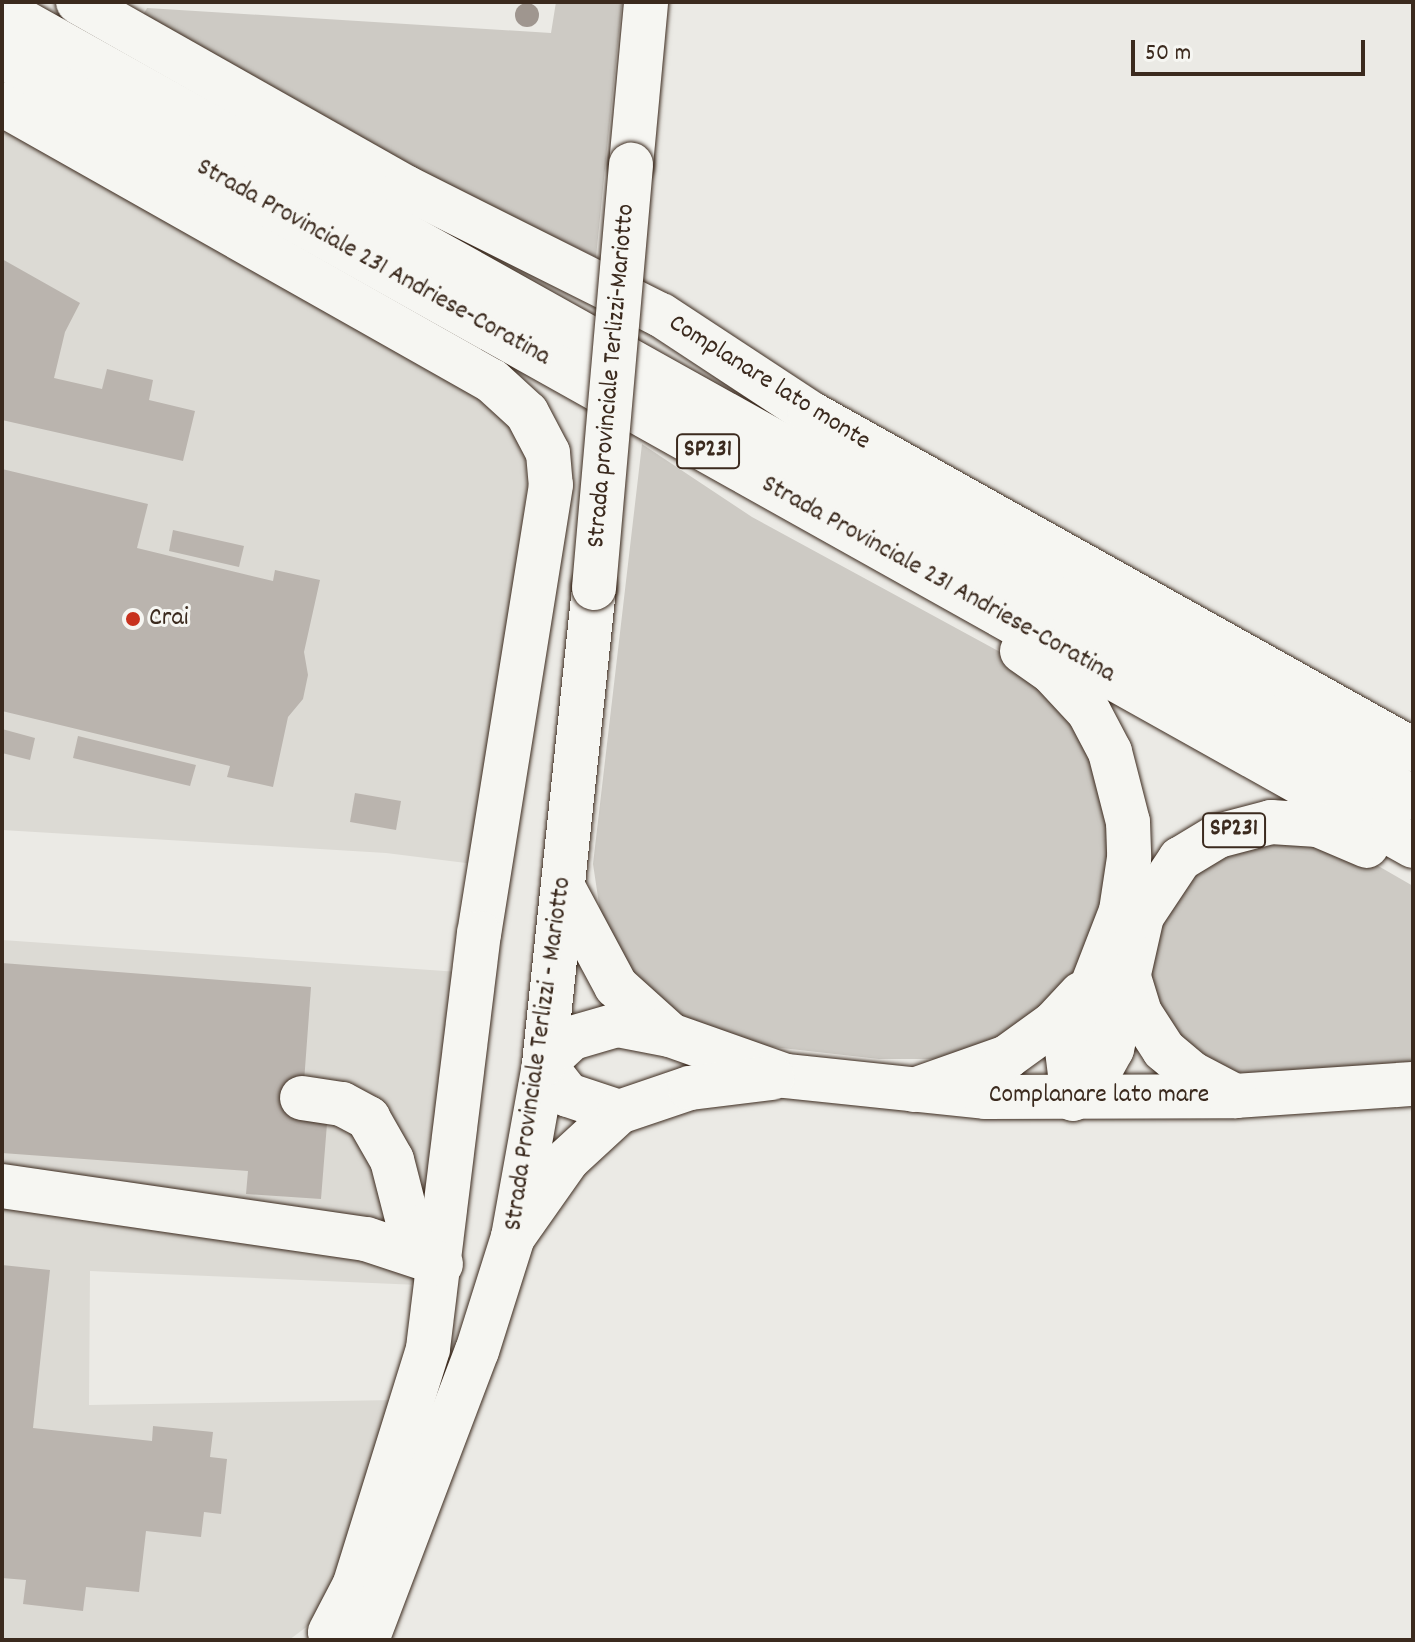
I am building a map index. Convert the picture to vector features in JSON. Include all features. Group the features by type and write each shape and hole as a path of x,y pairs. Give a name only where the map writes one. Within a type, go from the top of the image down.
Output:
{"main road":[{"name":"Complanare lato monte","path":"78,2 405,187 661,315 810,413 1413,750"},
{"name":"Strada provinciale Terlizzi-Mariotto","path":"594,588 646,2"},
{"name":"Strada Provinciale 231 Andriese-Coratina","path":"2,10 1413,798"},
{"name":"Strada Provinciale 231 Andriese-Coratina","path":"2,56 1413,846"},
{"path":"2,104 492,381 527,413 545,444 551,485 426,1258 419,1391 339,1637"},
{"name":"SP231","path":"780,491 1052,672 1089,712 1118,776 1129,848 1109,978 1016,1052 914,1090"},
{"name":"Strada Provinciale Terlizzi - Mariotto","path":"339,1637 383,1596 477,1351 513,1237 544,1064 565,891 594,588"},
{"name":"SP231","path":"1073,1099 1067,1050 1161,881 1180,859 1228,832 1271,822 1318,825 1413,868"},
{"path":"565,891 616,986 670,1035"},
{"path":"1109,978 1140,1013 1164,1050 1191,1073 1235,1096"},
{"path":"619,1112 568,1095 544,1064 572,1038 604,1026 670,1035 786,1076"},
{"path":"513,1237 568,1159 619,1112 690,1088 786,1076"},
{"name":"Complanare lato mare","path":"786,1076 914,1090 1073,1099 1235,1096 1413,1084"},
{"path":"302,1098 342,1104 368,1118 392,1160 409,1226 426,1258"},
{"path":"2,1186 366,1239 426,1258"}],"shaded area":[{"path":"556,2 622,2 596,257 408,167 142,17 147,8 551,33"},
{"path":"2,122 478,392 512,427 525,456 527,487 474,864 386,853 2,830"},
{"path":"642,444 752,517 1022,664 1079,719 1101,775 1112,877 1085,962 1051,1005 997,1046 942,1059 879,1059 730,1042 688,1024 624,965 602,924 593,864"},
{"path":"1272,835 1361,856 1413,886 1413,1064 1251,1074 1218,1069 1183,1047 1154,1004 1145,971 1150,927 1201,863"},
{"path":"2,940 459,972 419,1285 90,1271 89,1405 398,1400 342,1583 317,1619 289,1640 2,1640"}],"building":[{"path":"2,259 80,303 65,332 54,378 102,389 107,369 153,380 149,400 195,411 183,461 2,420"},
{"name":"Crai","path":"2,469 148,504 137,548 273,581 275,570 320,580 304,652 308,675 303,699 288,717 273,787 227,777 230,766 2,711"},
{"path":"173,530 244,546 239,567 169,551"},
{"path":"2,729 35,738 30,760 2,753"},
{"path":"78,736 196,765 190,786 73,758"},
{"path":"355,793 401,801 396,830 350,822"},
{"path":"2,963 311,987 302,1109 328,1111 321,1199 246,1194 248,1171 2,1153"},
{"path":"2,1265 50,1270 33,1428 152,1441 153,1426 213,1432 210,1457 227,1459 221,1514 204,1512 201,1537 146,1531 139,1592 86,1587 83,1611 23,1604 26,1580 2,1578"}],"place":[{"name":"Crai","path":"133,619"}]}
